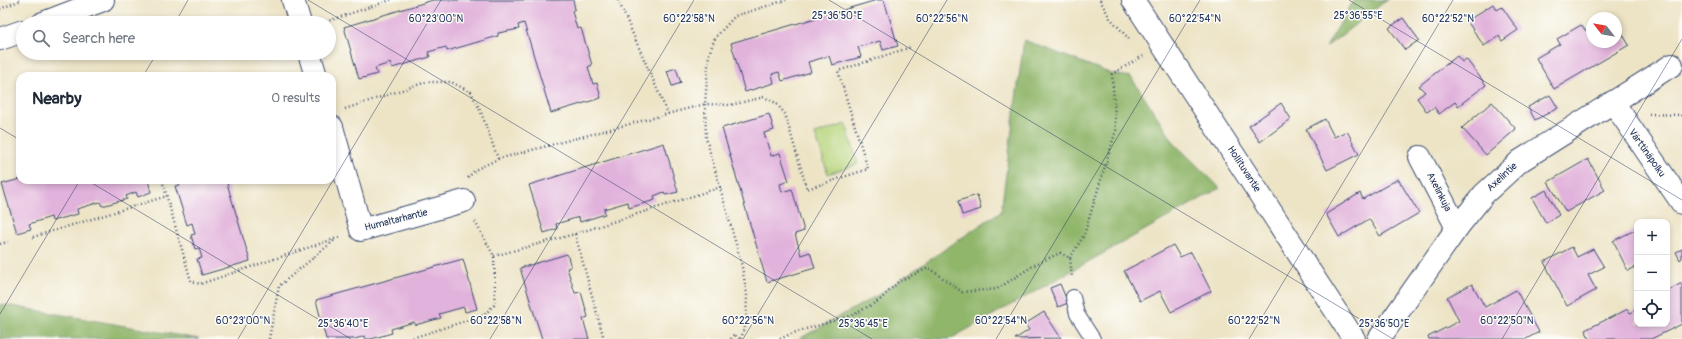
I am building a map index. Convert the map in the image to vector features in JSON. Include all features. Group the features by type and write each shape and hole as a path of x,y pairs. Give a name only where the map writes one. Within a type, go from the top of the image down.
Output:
{"street":[{"path":"61,16 103,0"},
{"path":"293,0 298,16"},
{"name":"Hollituvantie","path":"1133,0 1354,339"},
{"path":"0,39 16,33"},
{"path":"311,60 315,72"},
{"name":"Axelintie","path":"1378,339 1484,194 1520,161 1672,65"},
{"name":"Värttinäpolku","path":"1613,102 1682,203"},
{"name":"Humaltarhantie","path":"336,119 361,230 464,201"},
{"name":"Axelinkuja","path":"1420,156 1458,228"}],"lane":[{"path":"1074,296 1077,314 1093,339"}],"path":[{"path":"0,9 21,0"},
{"path":"336,18 391,0"},
{"path":"618,0 668,114"},
{"path":"731,339 734,334 741,339 746,323 747,294 742,262 706,138 706,104 709,54 715,38 734,16 786,0"},
{"path":"409,339 484,315 494,305 494,256 464,201 466,181 475,170 498,159 706,104 731,105 764,97 776,103 785,114 807,189 868,169 838,71 911,47"},
{"path":"1074,296 1070,258 1084,235 1116,130 1112,74 1143,55"},
{"path":"336,119 426,82 451,82 471,92 481,112 498,159"},
{"path":"1626,122 1647,114 1682,115"},
{"path":"163,184 191,281 200,284 361,230"},
{"path":"494,256 575,234 721,187"},
{"path":"33,237 167,196"},
{"path":"575,234 604,339"},
{"path":"269,339 279,286 338,238"},
{"path":"0,244 8,242"},
{"path":"780,339 793,333 853,315 880,300 899,281 929,268 962,292 977,291 997,289 1036,264 1060,253 1070,258"}],"green space":[{"path":"1354,0 1387,0 1326,47"},
{"path":"1024,40 1112,74 1131,77 1175,144 1220,188 950,339 799,339 878,295 1001,211"},
{"path":"846,124 858,164 828,174 815,134"},
{"path":"0,304 199,339 0,339"}],"building":[{"path":"433,0 573,0 575,9 572,11 577,29 581,28 592,65 588,67 593,84 597,83 601,98 551,113 524,23 518,25 519,29 498,33 498,36 447,51 446,47 428,52 430,57 392,68 390,63 375,68 377,74 359,79 344,27"},
{"path":"877,0 884,0 898,46 883,50 880,41 858,47 861,57 832,65 829,56 808,62 811,72 782,81 779,72 772,74 774,83 745,92 731,43"},
{"path":"1493,4 1497,10 1502,7 1518,30 1502,41 1499,36 1484,46 1467,21"},
{"path":"1403,18 1419,40 1405,50 1389,28"},
{"path":"1581,25 1586,31 1586,48 1622,48 1622,33 1629,45 1554,89 1536,58 1560,44 1557,39"},
{"path":"1457,56 1462,62 1466,59 1486,85 1458,106 1455,102 1439,114 1434,107 1427,112 1417,98 1425,92 1419,86"},
{"path":"676,68 681,83 672,86 667,71"},
{"path":"1550,95 1558,108 1535,120 1528,107"},
{"path":"1492,102 1516,129 1486,155 1462,128"},
{"path":"1281,103 1291,119 1260,142 1249,126"},
{"path":"769,114 774,130 764,133 771,156 780,153 789,181 780,184 782,192 792,189 804,231 795,234 801,255 810,252 815,268 767,282 722,128"},
{"path":"1325,119 1334,137 1347,131 1359,154 1327,170 1306,129"},
{"path":"664,143 678,192 665,195 664,192 654,196 655,200 629,208 628,202 604,209 605,214 580,222 579,217 556,224 557,229 544,233 529,185"},
{"path":"1588,159 1605,190 1566,212 1548,182"},
{"path":"1398,179 1419,213 1380,236 1369,219 1339,237 1326,214 1360,193 1363,199"},
{"path":"16,180 16,184 149,184 151,192 138,197 136,192 126,196 127,199 102,206 100,202 77,209 78,214 52,221 51,217 29,224 31,229 17,233 2,184"},
{"path":"227,184 250,261 202,275 197,259 202,258 199,248 195,249 191,235 195,234 192,223 187,225 175,186"},
{"path":"1546,190 1559,215 1546,223 1532,198"},
{"path":"977,195 981,209 962,215 958,201"},
{"path":"1634,230 1634,268 1628,271 1613,241"},
{"path":"1173,245 1180,257 1191,252 1211,291 1171,312 1160,291 1140,301 1124,271"},
{"path":"1572,247 1577,257 1593,249 1604,267 1588,275 1596,290 1567,306 1544,262"},
{"path":"1682,249 1682,258 1680,260 1676,252"},
{"path":"567,254 571,267 567,268 575,293 581,292 588,317 583,319 589,339 542,339 520,268"},
{"path":"463,259 477,309 465,312 464,307 439,314 441,318 415,325 414,322 391,329 392,333 371,339 365,339 365,336 355,339 326,339 316,300"},
{"path":"1682,283 1682,324 1651,339 1590,339 1585,330 1628,309 1630,313 1634,311 1634,327 1670,327 1670,289"},
{"path":"1060,284 1068,303 1058,307 1050,288"},
{"path":"1472,284 1485,307 1516,290 1539,332 1526,339 1429,339 1428,337 1459,321 1447,297"},
{"path":"1044,312 1061,338 1015,339 1029,330 1025,324"}]}
